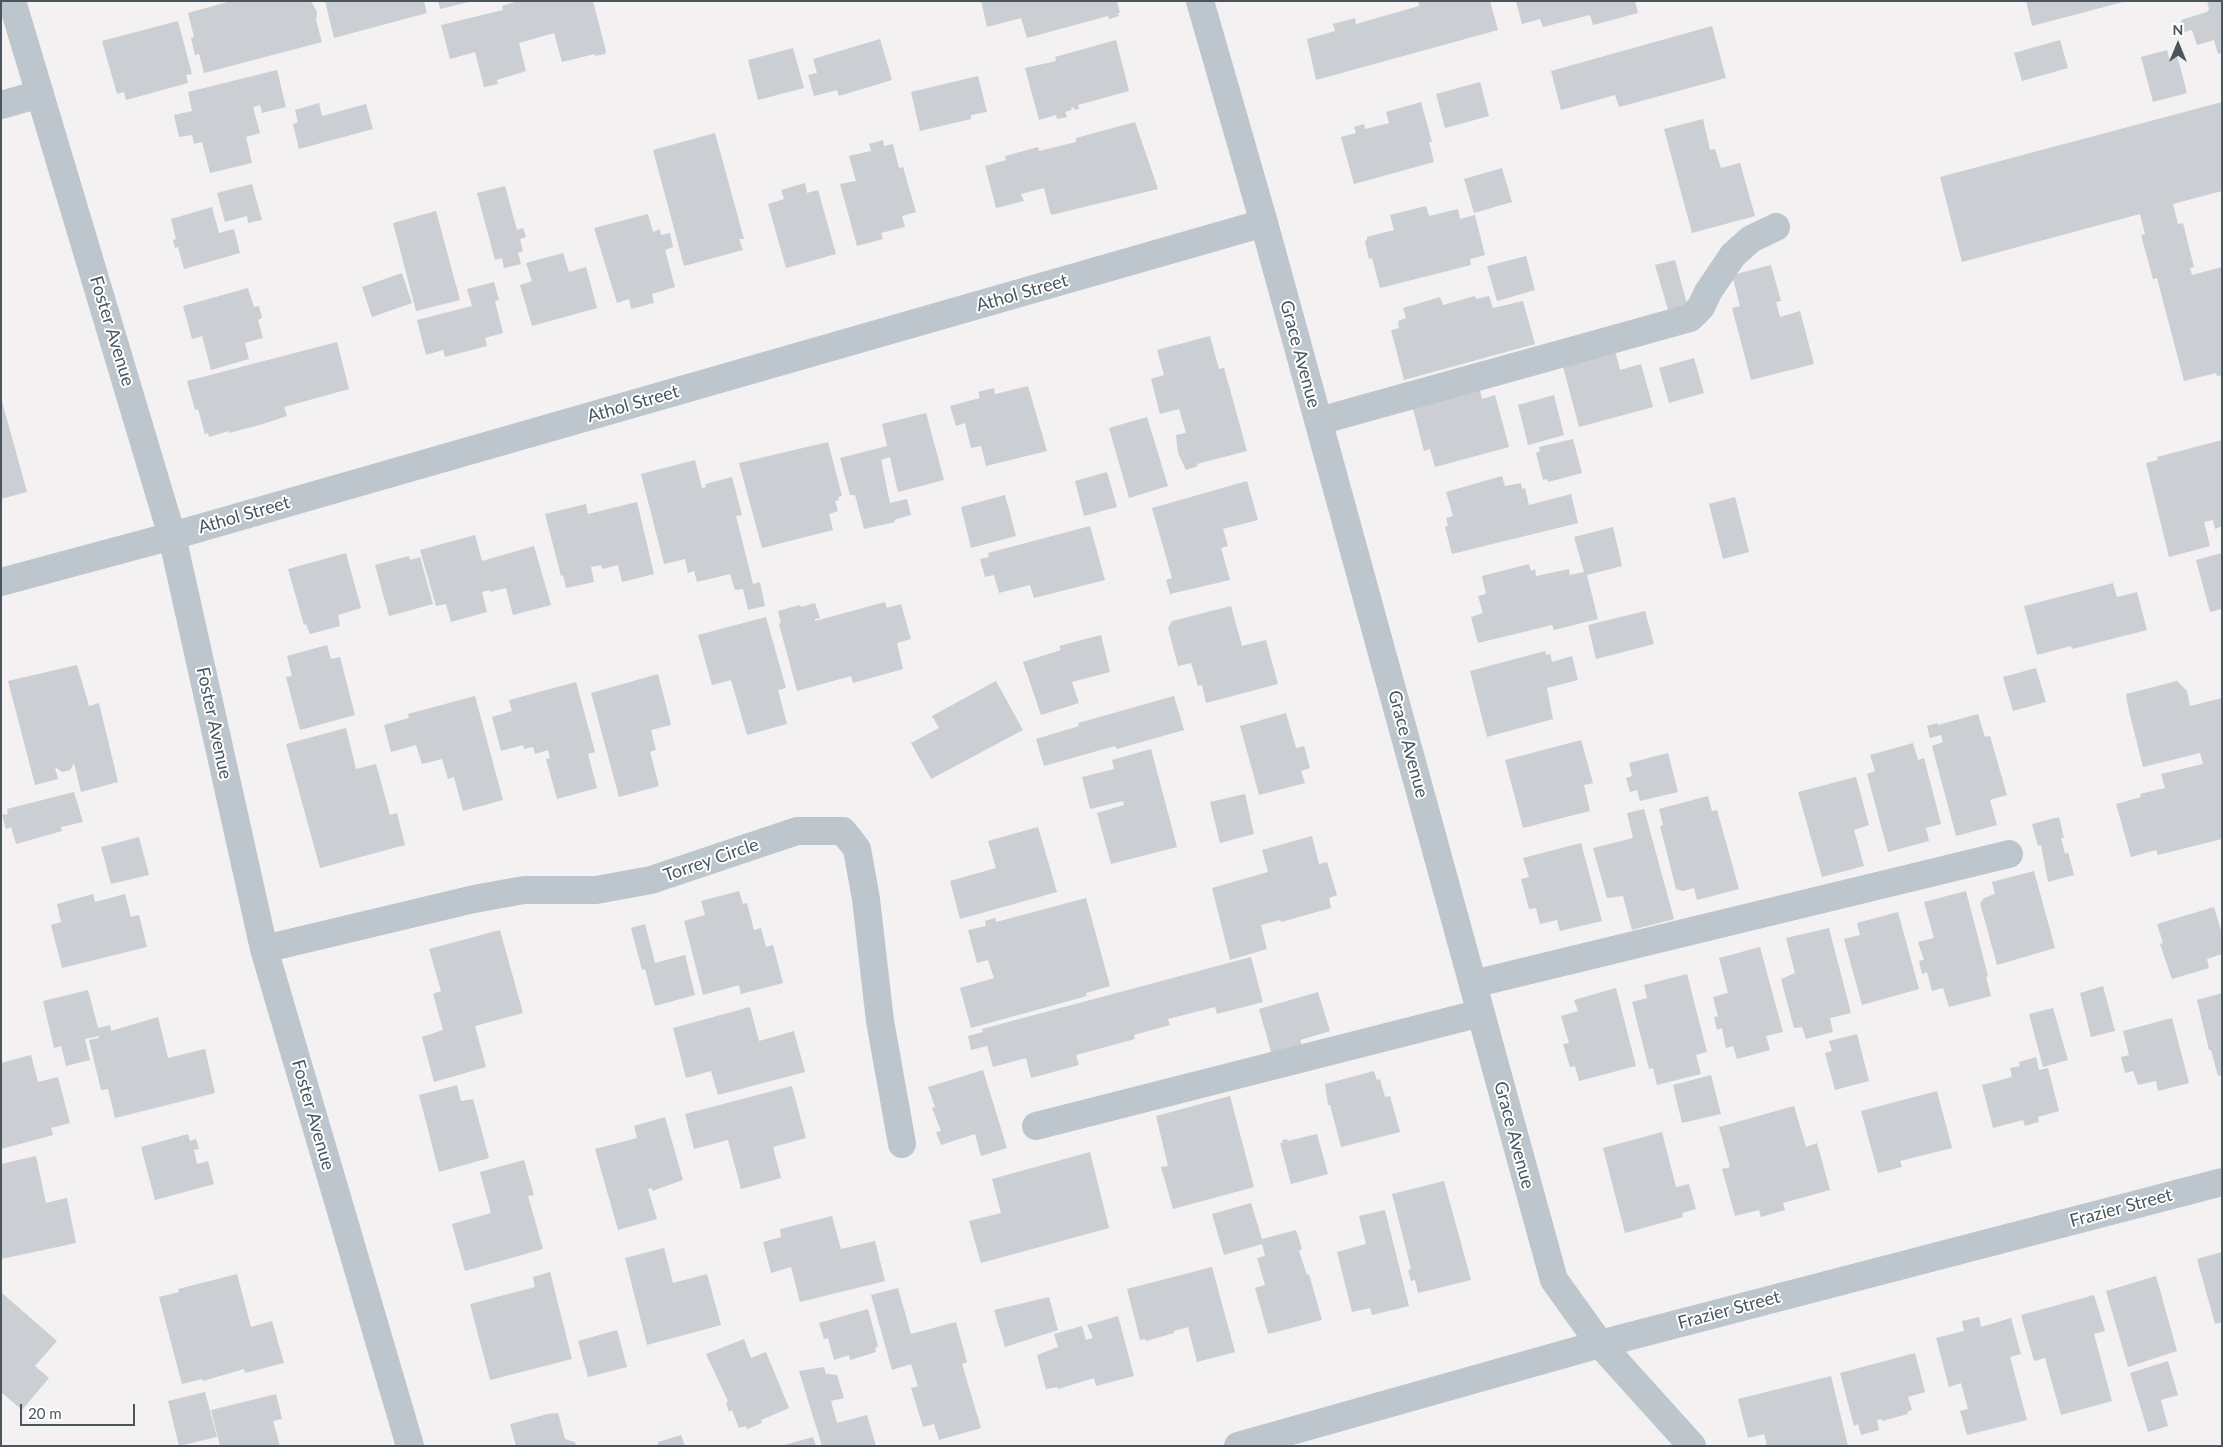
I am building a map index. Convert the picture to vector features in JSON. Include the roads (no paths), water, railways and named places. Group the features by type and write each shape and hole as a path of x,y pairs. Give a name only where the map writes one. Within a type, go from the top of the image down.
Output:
{"street":[{"name":"Foster Avenue","path":"12,1 172,536 264,949 410,1446"},
{"name":"Grace Avenue","path":"1200,1 1319,421 1554,1280 1600,1344 1692,1446"},
{"path":"1,105 40,94"},
{"name":"Athol Street","path":"1,582 172,536 1264,223"},
{"path":"1319,421 1690,318 1702,307 1720,272 1733,255 1751,239 1776,227"},
{"name":"Torrey Circle","path":"264,949 474,899 524,890 596,890 651,880 797,830 843,830 857,849 866,899 880,1022 902,1144"},
{"path":"1473,984 2009,854"},
{"path":"1036,1126 1481,1013"},
{"name":"Frazier Street","path":"1238,1446 1600,1344 2222,1182"}]}
